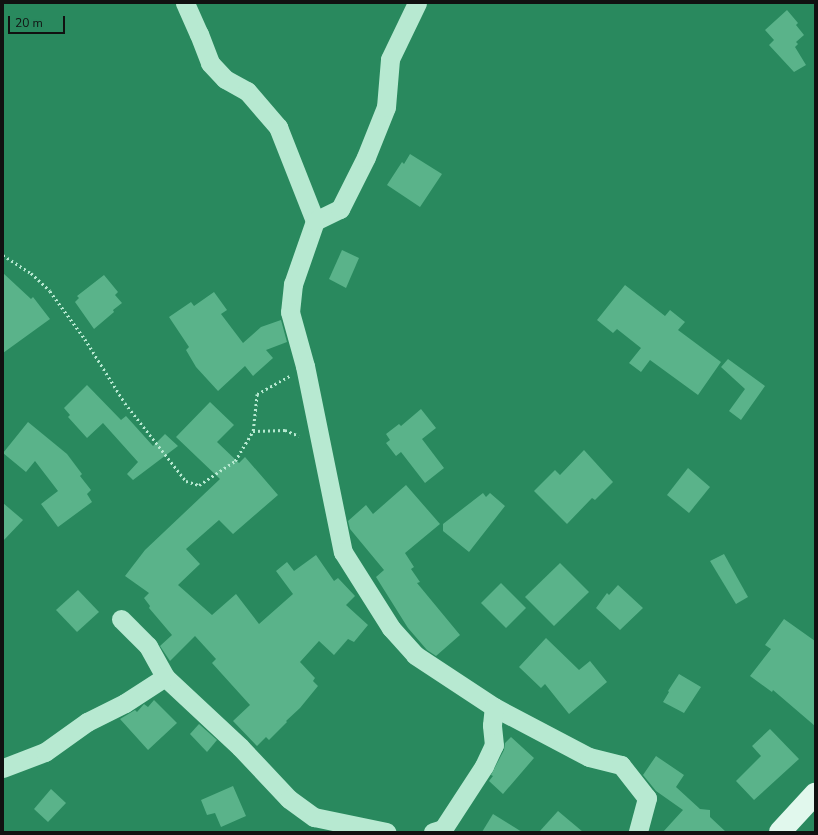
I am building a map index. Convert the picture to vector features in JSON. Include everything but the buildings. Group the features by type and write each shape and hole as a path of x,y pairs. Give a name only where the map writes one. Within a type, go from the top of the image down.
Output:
{"street":[{"path":"185,3 210,63 225,79 246,91 278,127 316,221 293,284 290,312 306,366 343,552 391,628 415,655 494,707 589,757 621,765 647,798 638,832"},
{"path":"316,221 340,210 366,157 386,107 390,59 418,3"},
{"path":"121,619 148,646 165,677 240,747 289,799 314,817 386,832"},
{"path":"3,768 46,752 87,722 125,703 165,677"},
{"path":"433,832 443,829 484,766 494,745 492,726 494,707"},
{"path":"780,832 815,794"}],"path":[{"path":"3,255 31,273 50,291 85,340 125,403 186,481 198,486 235,462 253,431 257,394 306,366"},
{"path":"253,431 285,430 323,447"}]}
